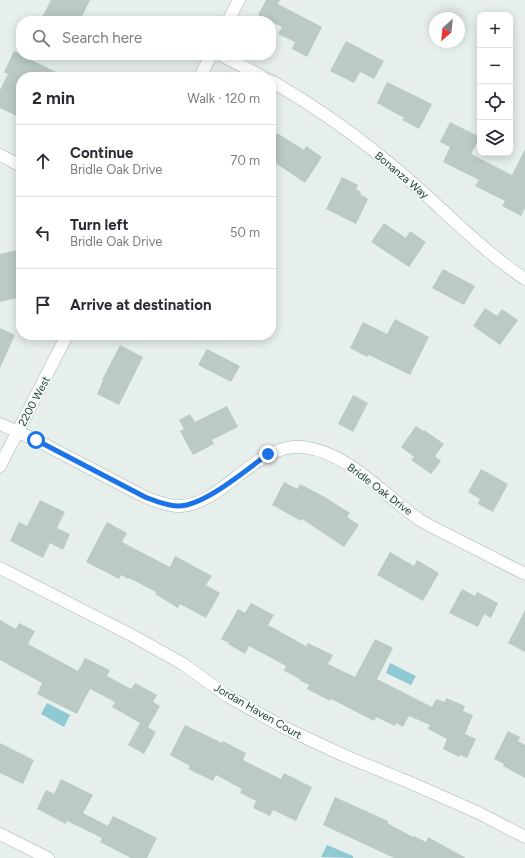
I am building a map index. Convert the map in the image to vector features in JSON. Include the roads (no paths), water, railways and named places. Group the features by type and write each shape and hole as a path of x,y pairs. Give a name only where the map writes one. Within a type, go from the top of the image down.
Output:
{"street":[{"path":"231,16 239,0"},
{"path":"202,72 208,60"},
{"path":"231,60 253,72"},
{"name":"Bonanza Way","path":"276,84 302,99 369,147 408,179 490,253 525,278"},
{"path":"0,155 16,163"},
{"name":"2200 West","path":"0,466 65,340"},
{"name":"Bridle Oak Drive","path":"0,424 36,440 145,497 161,503 178,506 194,503 208,496 268,454 284,448 296,447 318,450 351,466 420,520 525,574"},
{"name":"Jordan Haven Court","path":"0,568 183,664 229,696 283,727 345,756 472,810 525,837"},
{"path":"0,834 48,858"}],"water":[{"path":"390,663 416,676 411,685 386,673"},
{"path":"47,703 70,715 64,727 41,714"},
{"path":"327,845 353,856 353,858 321,857"}]}
